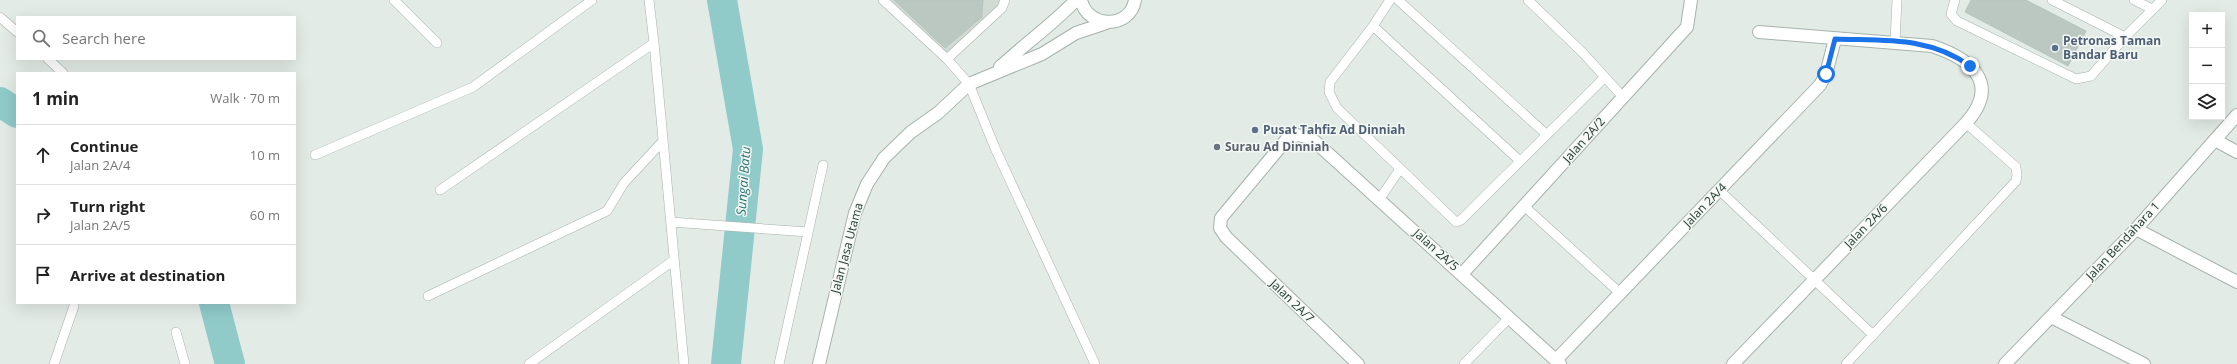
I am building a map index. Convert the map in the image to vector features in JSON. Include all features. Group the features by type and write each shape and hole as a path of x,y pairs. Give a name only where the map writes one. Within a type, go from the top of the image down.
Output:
{"street":[{"name":"Jalan Jasa Utama","path":"994,72 1028,41 1061,16 1076,0"},
{"path":"1081,0 1085,11 1091,17 1106,23"},
{"name":"Jalan 2A/2","path":"1462,274 1687,28 1691,0"},
{"name":"Jalan Jasa Utama","path":"819,364 846,244 867,184 884,158 897,145 938,113 969,84 994,72 1042,54 1076,33 1123,18 1130,12 1135,1"},
{"path":"1759,32 1835,39 1895,42"},
{"name":"Jalan 2A/4","path":"1558,362 1620,293 1820,85 1826,74 1835,39"},
{"name":"Jalan 2A/6","path":"1734,364 1973,115 1983,89 1981,79 1970,66 1946,51 1919,44 1895,42"},
{"name":"Jalan Bendahara 1","path":"2005,364 2136,229 2237,116"},
{"name":"Jalan 2A/5","path":"1226,237 1220,228 1221,218 1286,140 1297,135 1311,138 1558,362"},
{"path":"2215,140 2237,152"},
{"path":"2136,229 2237,282"},
{"name":"Jalan 2A/7","path":"1226,237 1358,364"},
{"path":"2051,317 2144,364"}],"lane":[{"path":"394,0 437,43"},
{"path":"315,155 473,87 592,0"},
{"path":"649,0 664,141 684,364"},
{"path":"883,0 947,59 969,84 995,148 1095,364"},
{"path":"947,59 1002,8 1005,0"},
{"path":"1390,0 1373,26 1330,82 1329,92 1337,108 1456,222 1461,220 1604,78"},
{"path":"1398,0 1546,134"},
{"path":"1528,0 1583,53 1623,98"},
{"path":"1895,42 1896,0"},
{"path":"1955,0 1951,14 1957,20 2076,79 2091,76 2125,37 2162,0"},
{"path":"2052,0 2125,37"},
{"path":"2134,0 2152,9"},
{"path":"0,17 16,31"},
{"path":"1373,26 1520,161"},
{"path":"440,190 654,43"},
{"path":"49,60 62,72"},
{"path":"1846,364 2016,181 2016,167 1966,123"},
{"path":"428,296 607,210 624,183 664,141"},
{"path":"779,364 823,165"},
{"path":"1379,200 1400,169"},
{"path":"1719,190 1873,334"},
{"path":"1524,206 1620,293"},
{"path":"671,222 808,232"},
{"path":"529,364 674,260"},
{"path":"54,364 74,306"},
{"path":"1464,364 1508,318"},
{"path":"176,332 185,364"}],"shaded area":[{"path":"889,0 1001,0 998,7 947,53"}],"building":[{"path":"894,0 983,0 982,17 945,48"},
{"name":"Petronas Taman Bandar Baru","path":"1971,0 2026,0 2086,31 2068,66 1965,12"}],"waterway":[{"name":"Sungai Batu","path":"722,0 748,149 726,364"},
{"name":"Sungai Batu","path":"0,102 16,112"},
{"name":"Sungai Batu","path":"214,304 230,364"}],"place":[{"name":"Petronas Taman Bandar Baru","path":"2055,48"},
{"name":"Pusat Tahfiz Ad Dinniah","path":"1255,130"},
{"name":"Surau Ad Dinniah","path":"1217,147"}],"route":[{"path":"1826,74 1835,39 1895,42 1932,46 1958,57 1970,66"}]}
